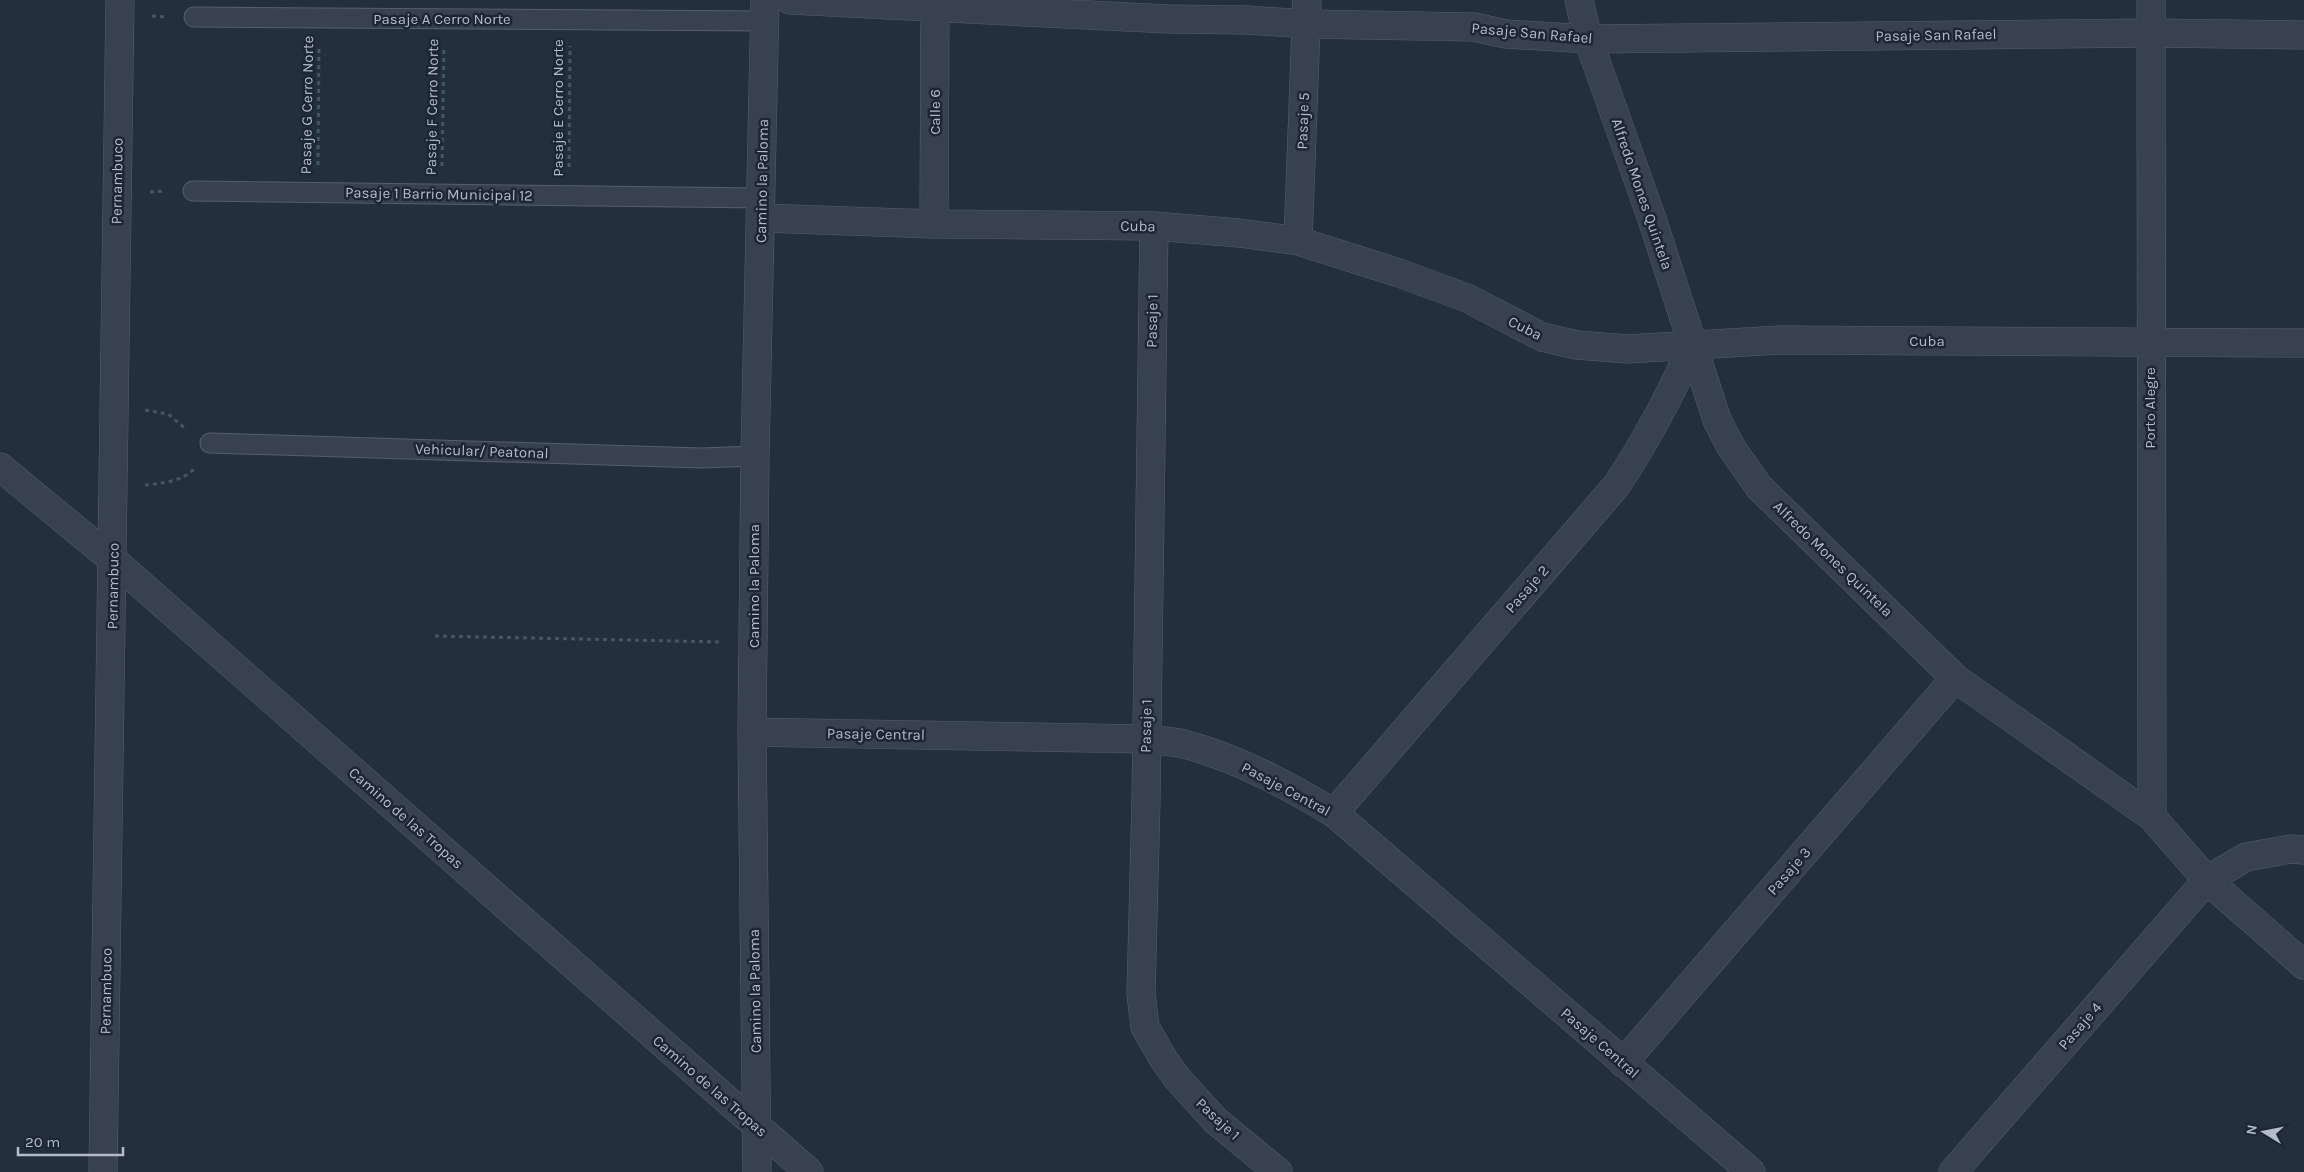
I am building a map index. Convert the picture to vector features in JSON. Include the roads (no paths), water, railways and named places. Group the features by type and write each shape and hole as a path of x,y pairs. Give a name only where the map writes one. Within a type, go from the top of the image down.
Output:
{"street":[{"name":"Pasaje San Rafael","path":"790,0 935,3 1168,18 1246,20 1307,12 1474,27 1506,34 1588,39 2151,33 2304,35"},
{"name":"Alfredo Mones Quintela","path":"1579,0 1588,39 1652,219 1717,420 1731,447 1759,487 1955,678 2152,817 2207,880 2304,965"},
{"name":"Porto Alegre","path":"2152,0 2150,341 2152,817"},
{"name":"Calle 6","path":"934,224 935,3"},
{"name":"Pernambuco","path":"103,1172 120,8"},
{"name":"Camino la Paloma","path":"757,1172 752,732 755,456 765,11"},
{"name":"Pasaje 5","path":"1298,241 1307,12"},
{"name":"Cuba","path":"761,208 934,224 1154,226 1239,233 1298,241 1399,273 1466,298 1542,337 1577,345 1627,349 1780,340 2150,341 2304,344"},
{"name":"Pasaje 1","path":"1154,226 1141,994 1146,1027 1164,1060 1215,1120 1278,1172"},
{"name":"Pasaje 2","path":"1334,813 1616,486 1644,444 1668,400 1692,346"},
{"name":"Camino de las Tropas","path":"0,467 113,560 756,1127 810,1172"},
{"name":"Pasaje 3","path":"1624,1063 1955,678"},
{"name":"Pasaje Central","path":"752,732 1146,740 1182,744 1218,755 1263,774 1334,813 1751,1172"},
{"name":"Pasaje 4","path":"1953,1172 2207,880 2246,857 2290,849 2304,850"}],"lane":[{"name":"Pasaje A Cerro Norte","path":"194,17 570,20 765,11"},
{"name":"Pasaje 1 Barrio Municipal 12","path":"193,191 569,196 761,208"},
{"name":"Vehicular/ Peatonal","path":"210,443 701,458 755,456"}]}
